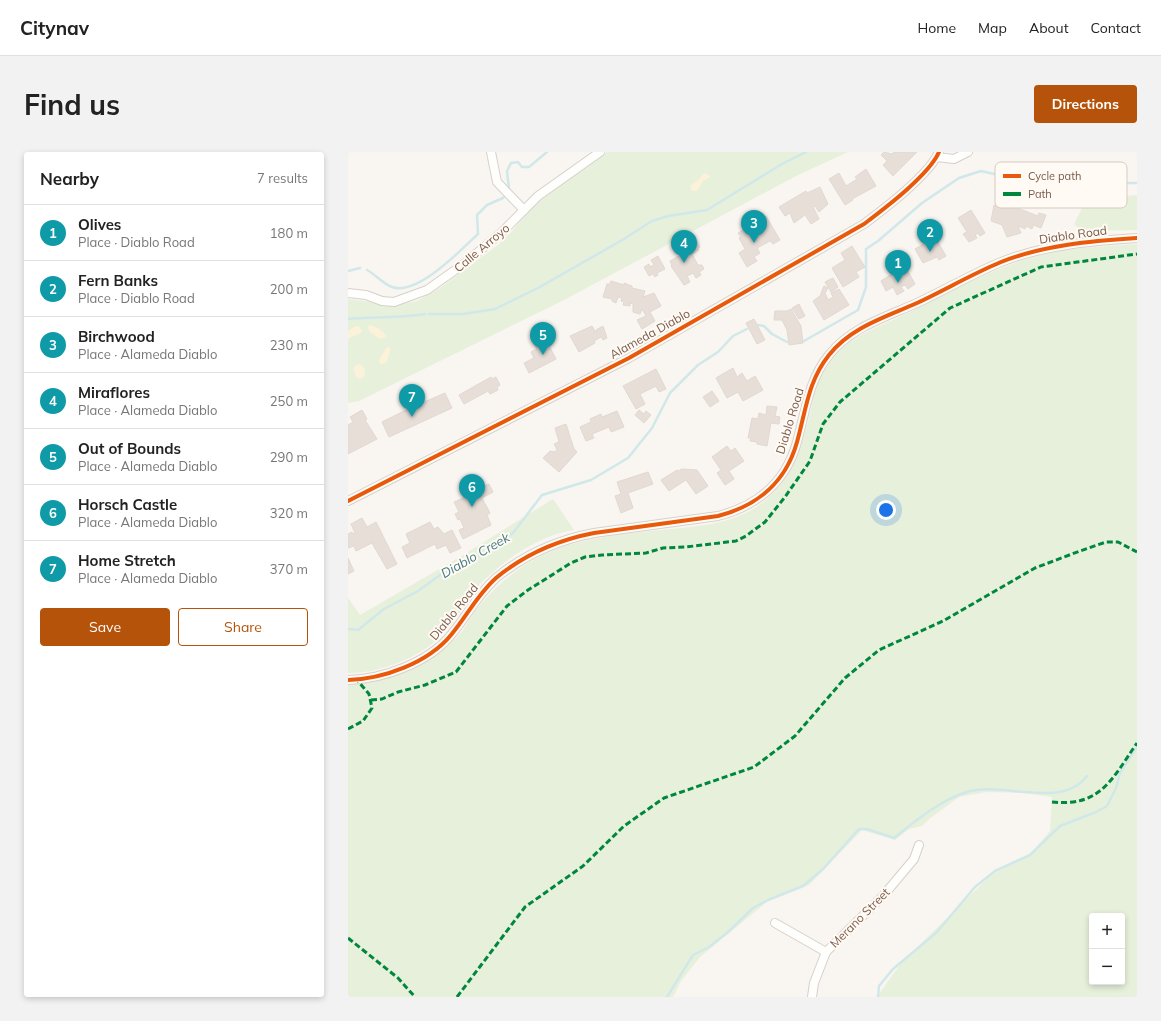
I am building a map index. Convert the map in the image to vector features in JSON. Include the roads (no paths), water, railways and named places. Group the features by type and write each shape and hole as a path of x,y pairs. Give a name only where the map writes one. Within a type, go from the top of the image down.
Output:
{"street":[{"path":"491,152 497,182 524,210"},
{"name":"Calle Arroyo","path":"348,293 366,295 382,301 394,302 427,290 465,263 501,233 538,196 600,152"},
{"path":"938,154 954,159 968,152"},
{"name":"Alameda Diablo","path":"348,501 650,347 851,231 882,210 928,168 938,154"},
{"name":"Diablo Road","path":"348,680 374,677 432,653 450,636 474,601 496,578 525,558 543,548 574,536 718,516 737,511 755,502 777,481 794,453 806,400 823,363 844,339 864,327 920,302 986,269 1026,253 1072,244 1137,238"},
{"name":"Merano Street","path":"812,997 814,983 826,952 883,896 914,859 919,845"},
{"path":"774,923 826,952"}],"waterway":[{"path":"367,270 385,284 392,287 402,288 414,285 426,278 450,260 478,234 477,215 487,205 503,198 509,189 507,171 511,163 518,162 522,167 529,167 547,152"},
{"path":"429,314 463,314 495,309 538,288 624,239 652,221 668,216 707,210 782,164 806,152"},
{"name":"Diablo Creek","path":"804,341 858,310 866,287 866,249 878,241 922,203 959,178 981,171 995,174"},
{"name":"Diablo Creek","path":"1127,183 1137,183"},
{"path":"348,271 360,268"},
{"path":"348,319 425,314"},
{"name":"Diablo Creek","path":"758,325 764,326 772,334 787,342"},
{"name":"Diablo Creek","path":"348,629 358,630 384,609 418,591 440,575 470,562 513,533 542,495 591,480 628,458 652,428 670,393 698,365 718,352 733,336 747,329"},
{"path":"878,997 879,986 893,969 936,933 975,887 995,871 1030,855 1060,826 1096,812 1107,806 1116,788 1120,773 1137,747"},
{"path":"667,997 693,955 709,947 728,932 753,908 768,900 803,886 823,869 859,829 867,829 894,838 938,805 967,792 981,790 1031,793 1063,791 1076,786 1087,776"}],"place":[{"name":"Birchwood","path":"754,243"},
{"name":"Fern Banks","path":"930,252"},
{"name":"Miraflores","path":"684,263"},
{"name":"Olives","path":"898,283"},
{"name":"Out of Bounds","path":"543,355"},
{"name":"Home Stretch","path":"412,417"},
{"name":"Horsch Castle","path":"472,507"}]}
